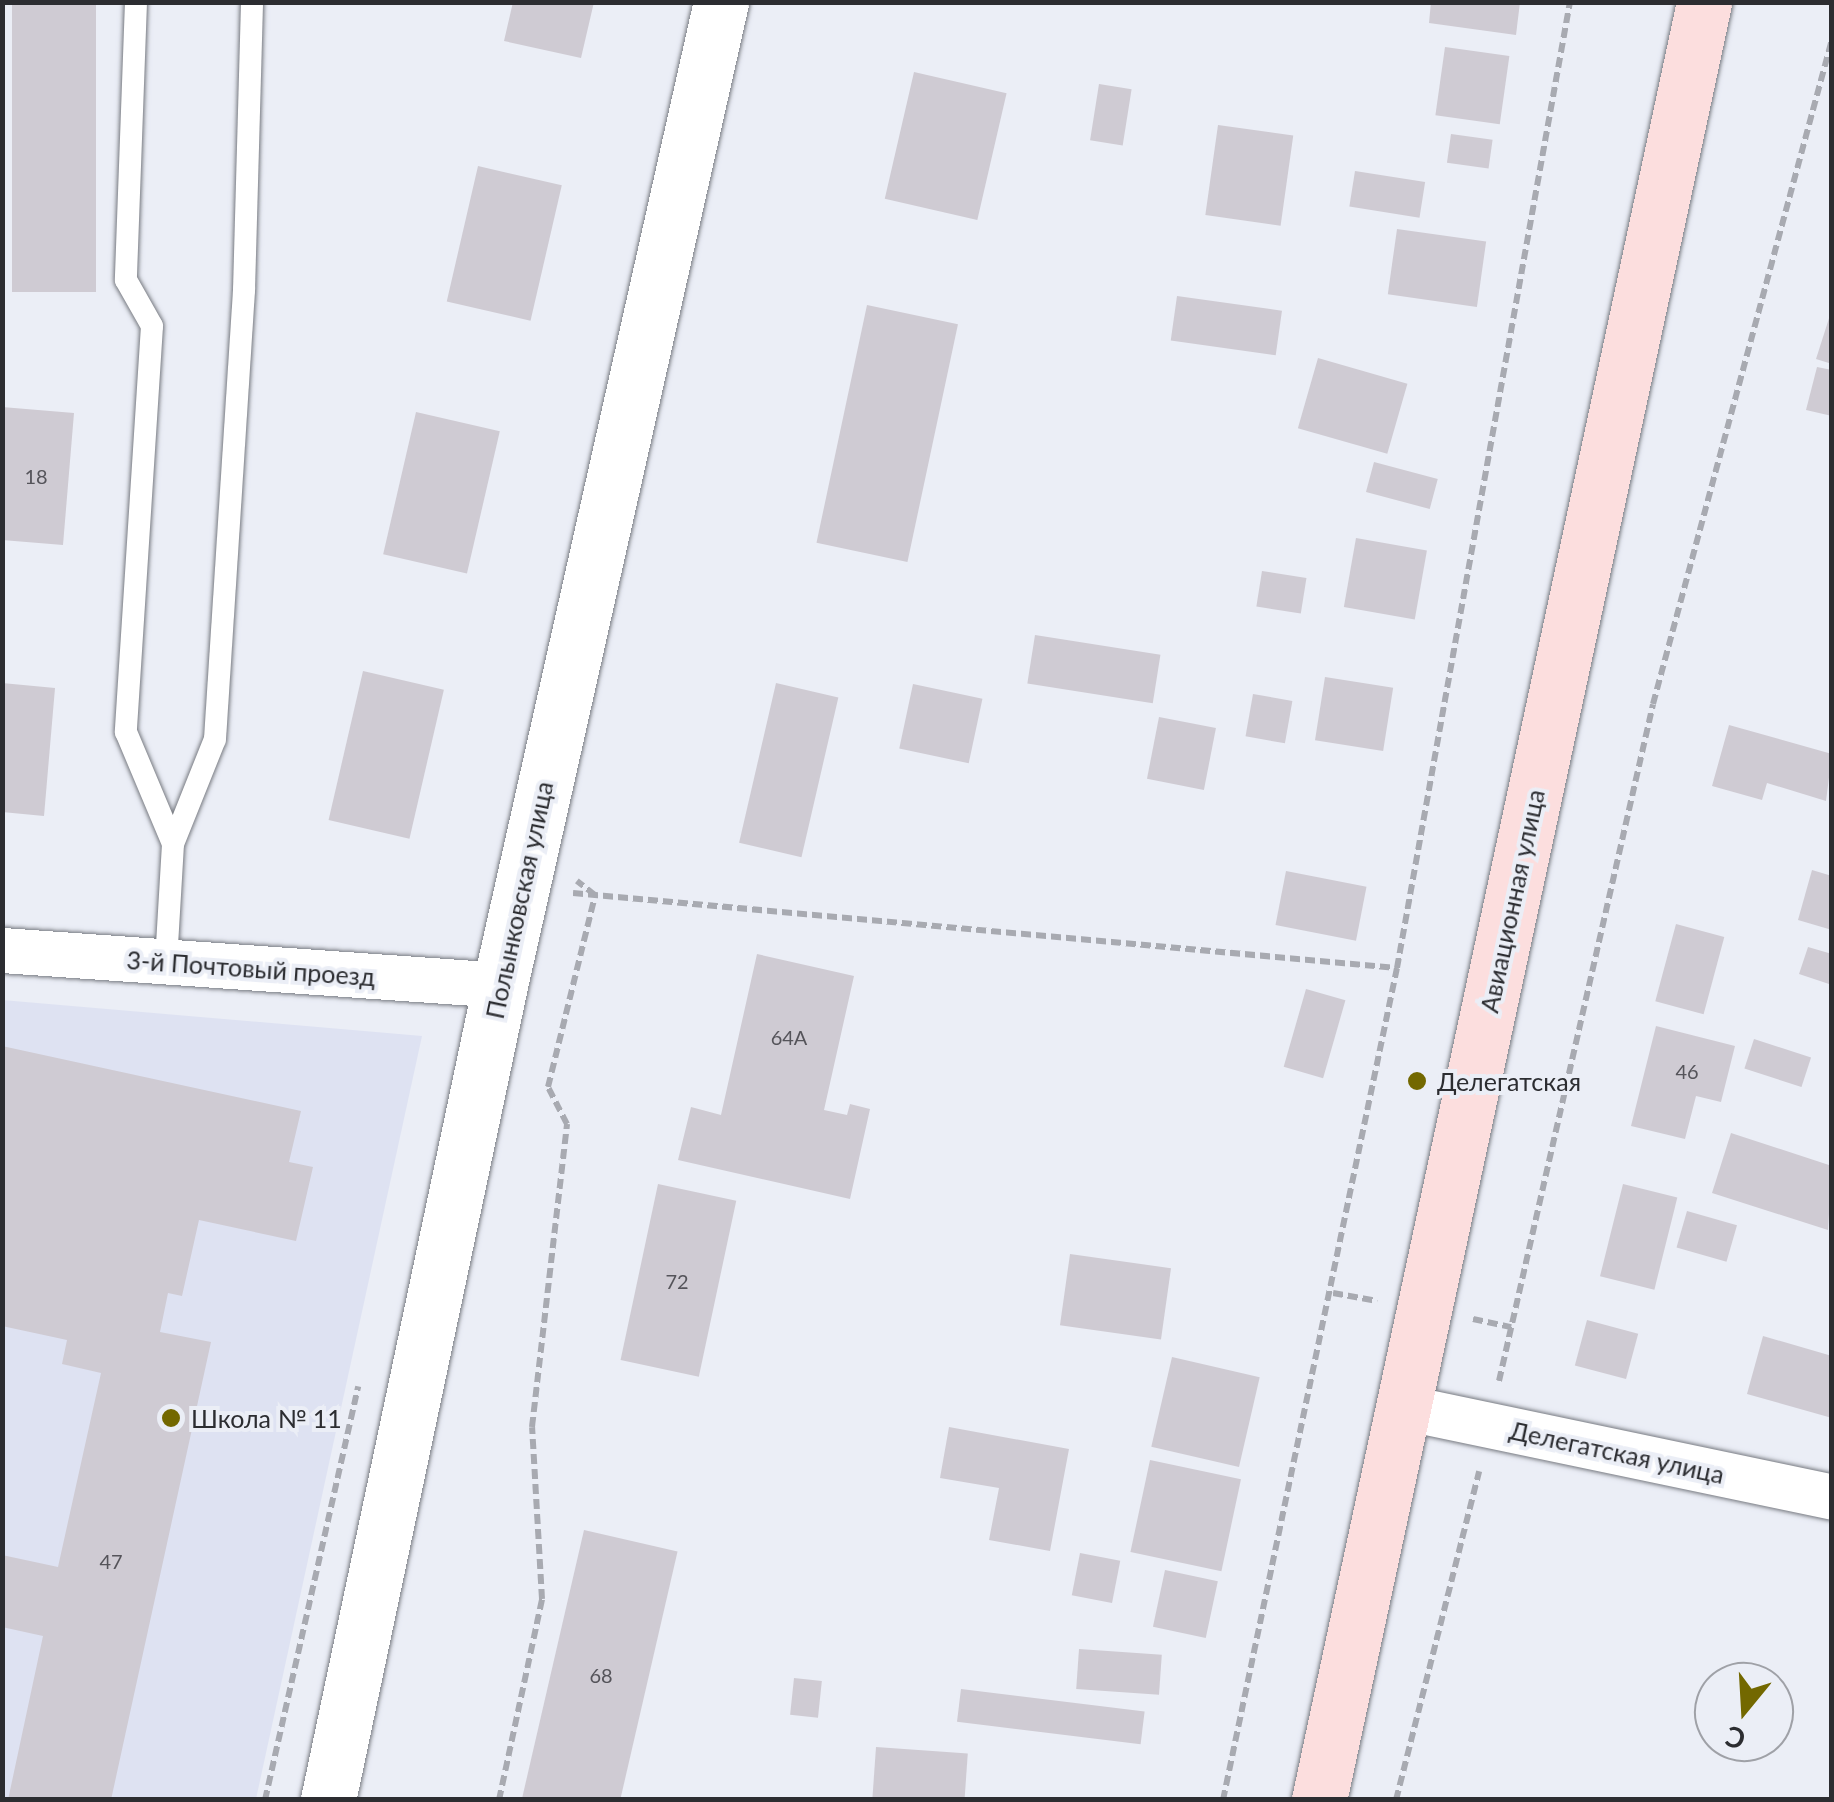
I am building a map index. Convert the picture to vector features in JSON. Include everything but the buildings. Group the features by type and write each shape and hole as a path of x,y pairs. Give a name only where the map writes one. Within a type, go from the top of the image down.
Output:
{"main road":[{"name":"Авиационная улица","path":"1320,1800 1704,2"}],"street":[{"name":"Полынковская улица","path":"328,1800 500,985 543,880 721,2"},
{"name":"3-й Почтовый проезд","path":"2,950 500,985"},
{"name":"Делегатская улица","path":"1403,1408 1832,1497"}],"lane":[{"path":"136,2 126,280 152,326 126,732 173,844"},
{"path":"166,962 173,844 216,739 244,290 252,2"}],"path":[{"path":"1222,1800 1398,968 1570,2"},
{"path":"1396,1800 1489,1424 1653,704 1832,39"},
{"path":"543,880 594,895 1398,968"},
{"path":"543,880 594,895"},
{"path":"499,1800 542,1599 532,1427 568,1124 548,1087 594,895"}],"shaded area":[{"name":"Школа № 11","path":"2,1000 422,1036 256,1799 3,1799"}],"place":[{"name":"Делегатская","path":"1417,1081"},
{"name":"Школа № 11","path":"171,1418"}]}
